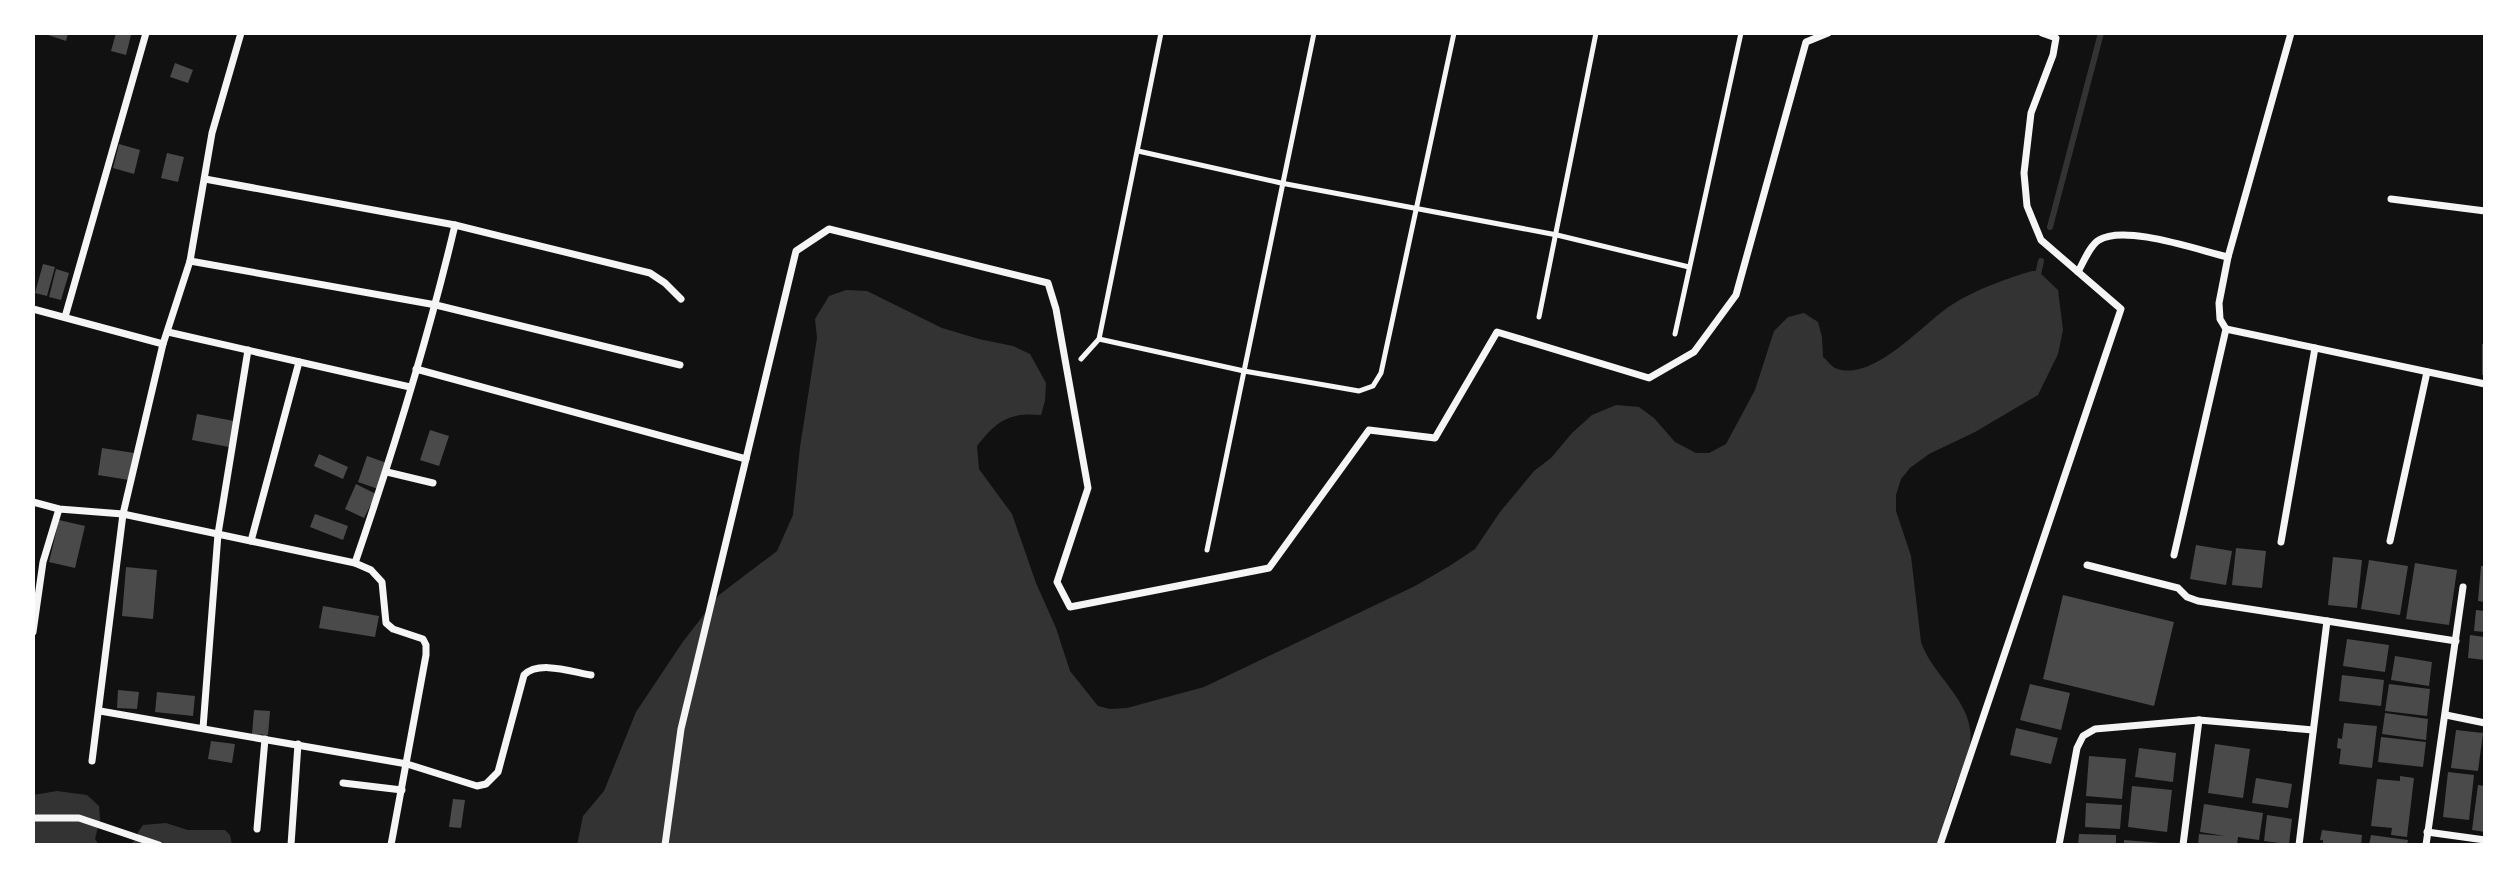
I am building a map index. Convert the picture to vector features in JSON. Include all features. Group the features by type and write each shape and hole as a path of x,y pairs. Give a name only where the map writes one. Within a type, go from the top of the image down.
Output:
{"street":[{"path":"65,317 146,33"},
{"path":"92,761 123,514 163,344 190,261 212,133 241,33"},
{"path":"665,845 681,729 796,251 830,229 1048,283 1056,309 1088,488 1057,582 1070,607 1269,568 1369,430 1435,438 1497,332 1649,378 1694,352 1736,295 1806,42 1828,33"},
{"path":"1940,845 2121,309 2041,240 2027,206 2024,173 2031,113 2053,55 2056,38 2042,33"},
{"path":"2174,555 2226,329 2220,319 2219,303 2228,257 2291,33"},
{"path":"205,179 455,225 650,273 681,299"},
{"path":"2391,199 2485,211"},
{"path":"355,564 387,472 436,305 455,225"},
{"path":"2078,272 2097,241 2116,234 2138,235 2228,257"},
{"path":"190,261 436,305 680,365"},
{"path":"33,309 163,344"},
{"path":"2226,329 2485,384"},
{"path":"168,332 410,387"},
{"path":"2281,542 2315,348"},
{"path":"203,728 218,534 247,350"},
{"path":"251,541 299,362"},
{"path":"416,369 746,459"},
{"path":"2390,541 2427,372"},
{"path":"387,472 433,483"},
{"path":"33,502 59,509 123,514 355,564 371,570 382,582 386,622 393,629 419,636 426,645 391,845"},
{"path":"33,632 43,562 59,509"},
{"path":"2087,565 2178,588 2187,597 2198,601 2456,641"},
{"path":"2426,845 2463,587"},
{"path":"2299,845 2328,621"},
{"path":"100,711 407,764 477,786 486,784 498,772 524,675 529,670 542,668 591,675"},
{"path":"2446,715 2485,723"},
{"path":"2059,845 2077,748 2083,736 2095,729 2199,720 2313,730"},
{"path":"2183,845 2199,720"},
{"path":"257,829 265,739"},
{"path":"291,845 298,744"},
{"path":"343,783 401,790"},
{"path":"33,818 79,818 159,845"},
{"path":"2427,832 2485,840"}],"lane":[{"path":"1081,359 1099,339 1161,33"},
{"path":"1207,550 1314,33"},
{"path":"1099,339 1244,371 1359,391 1373,386 1381,373 1454,33"},
{"path":"1539,317 1596,33"},
{"path":"1675,334 1741,33"},
{"path":"1138,151 1281,183 1557,235 1689,268"}],"shaded area":[{"path":"2038,271 2058,290 2063,330 2058,354 2038,395 1975,432 1929,454 1910,468 1901,479 1896,495 1896,511 1911,556 1921,642 1964,710 1971,734 1968,756 1951,798 1939,845 577,845 583,816 604,791 636,712 682,643 719,595 777,551 793,515 800,447 817,338 815,319 829,296 846,290 867,291 942,328 1013,346 1030,354 1046,383 1041,415 1020,415 997,424 977,446 979,469 1012,514 1070,671 1098,706 1110,709 1127,708 1204,687 1415,586 1451,565 1475,549 1500,512 1534,471 1551,458 1592,415 1616,405 1639,407 1654,418 1675,442 1696,453 1709,453 1726,444 1755,390 1774,331 1788,317 1804,313 1818,322 1823,357 1835,368 1850,371 1882,359 1941,312 1962,299 1991,285"},
{"path":"57,791 87,795 99,806 100,819 95,839 99,845 33,845 33,795"},
{"path":"166,823 188,830 225,830 230,835 232,845 130,845 143,825"}],"building":[{"path":"42,33 68,33 66,41"},
{"path":"116,33 131,35 126,55 111,51"},
{"path":"175,63 193,70 188,83 170,77"},
{"path":"119,144 140,150 134,174 113,168"},
{"path":"167,153 184,157 178,182 161,178"},
{"path":"43,264 55,267 47,296 35,293"},
{"path":"56,269 69,273 61,300 49,297"},
{"path":"2482,344 2485,344 2485,375 2482,375"},
{"path":"197,414 234,421 229,447 192,440"},
{"path":"430,430 449,436 439,466 420,460"},
{"path":"102,448 134,453 129,480 98,475"},
{"path":"319,454 348,467 343,479 314,466"},
{"path":"367,456 387,463 378,489 358,482"},
{"path":"356,484 376,494 364,518 345,509"},
{"path":"315,514 348,526 343,540 310,527"},
{"path":"59,520 85,526 75,568 49,562"},
{"path":"2196,545 2232,551 2226,585 2190,579"},
{"path":"2236,548 2266,551 2262,588 2232,585"},
{"path":"2333,557 2362,560 2357,608 2328,605"},
{"path":"2369,560 2408,566 2400,615 2361,609"},
{"path":"2415,563 2457,570 2449,625 2406,619"},
{"path":"2481,566 2485,566 2485,602 2478,601"},
{"path":"126,567 157,570 153,619 122,616"},
{"path":"2063,595 2174,622 2154,706 2043,679"},
{"path":"323,606 379,616 375,637 319,628"},
{"path":"2476,610 2485,611 2485,632 2474,631"},
{"path":"2470,635 2485,637 2485,660 2468,658"},
{"path":"2347,639 2389,645 2385,672 2343,666"},
{"path":"2395,656 2432,662 2429,686 2391,680"},
{"path":"2342,675 2384,680 2381,706 2339,701"},
{"path":"2030,684 2070,693 2061,730 2020,720"},
{"path":"2389,684 2430,689 2427,716 2385,711"},
{"path":"118,690 139,692 137,709 117,708"},
{"path":"157,692 195,696 193,716 155,712"},
{"path":"254,710 270,711 268,735 252,734"},
{"path":"2385,713 2428,719 2426,740 2382,734"},
{"path":"2344,723 2377,726 2372,768 2339,764 2341,749 2337,748 2338,738 2342,739"},
{"path":"2016,728 2058,738 2051,764 2010,755"},
{"path":"2456,730 2483,733 2478,771 2451,768"},
{"path":"2381,737 2426,742 2423,767 2378,762"},
{"path":"211,741 235,744 232,763 208,759"},
{"path":"2215,744 2250,749 2243,798 2208,793"},
{"path":"2139,748 2176,753 2173,782 2135,777"},
{"path":"2089,756 2126,759 2122,799 2086,796"},
{"path":"2448,772 2474,775 2469,820 2443,817"},
{"path":"2400,776 2414,778 2407,837 2391,835 2392,828 2371,826 2377,779 2400,781"},
{"path":"2256,778 2292,784 2288,808 2252,803"},
{"path":"2478,785 2485,786 2485,832 2472,830"},
{"path":"2132,786 2172,790 2167,832 2128,827"},
{"path":"453,799 465,800 461,828 449,827"},
{"path":"2086,803 2122,805 2120,829 2085,827"},
{"path":"2204,804 2263,813 2259,840 2238,837 2237,845 2198,845 2199,834 2225,836 2200,832"},
{"path":"2267,815 2292,819 2289,844 2264,841"},
{"path":"2322,830 2362,835 2361,845 2323,845 2323,840 2320,840"},
{"path":"2079,834 2116,835 2116,845 2078,845"},
{"path":"2371,835 2408,840 2407,845 2369,845"},
{"path":"2124,840 2162,843 2162,845 2124,845"}],"waterway":[{"path":"2050,227 2101,33"},
{"path":"2037,279 2041,261"}]}
